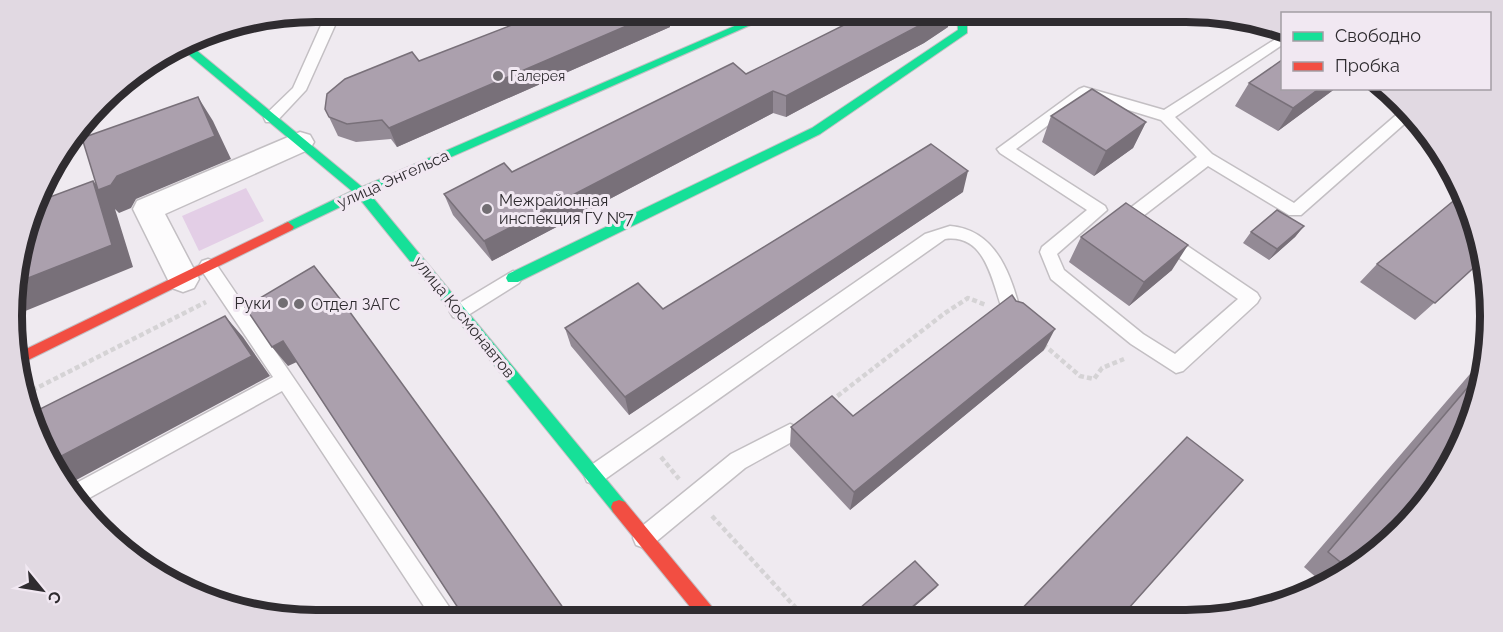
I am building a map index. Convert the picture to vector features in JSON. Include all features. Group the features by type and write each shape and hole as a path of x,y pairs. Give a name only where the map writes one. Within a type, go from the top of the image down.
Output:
{"street":[{"name":"улица Энгельса","path":"25,355 361,192 752,22"},
{"path":"513,278 816,131 963,31 963,22"},
{"name":"улица Космонавтов","path":"191,51 361,192 704,610"},
{"path":"195,273 148,209 300,142"}],"lane":[{"path":"271,118 299,90 330,22"},
{"path":"1166,116 1281,40"},
{"path":"1099,210 1048,252 1056,274 1137,339 1176,365 1251,298 1131,216 1099,210 1005,149 1083,92 1166,116 1208,158 1295,212 1403,117"},
{"path":"1131,216 1208,158"},
{"path":"594,475 921,244 944,231 958,232 982,244 996,260 1013,316"},
{"path":"195,273 226,293 440,610"},
{"path":"459,312 513,278"},
{"path":"81,492 285,380"},
{"path":"644,538 738,461 790,433"}],"path":[{"path":"33,390 226,293"},
{"path":"827,405 945,313 968,298 1013,316 1080,376 1094,379 1102,368 1120,360 1155,351"},
{"path":"654,449 798,610"}],"shaded area":[{"path":"246,188 264,221 199,251 182,216"}],"building":[{"path":"636,22 389,128 382,120 347,124 329,117 325,109 327,94 345,79 412,52 419,61 517,23"},
{"path":"850,22 926,22 786,96 773,91 484,241 444,194 504,163 512,172 733,63 746,74"},
{"path":"1281,61 1281,90 1317,90 1293,108 1249,83"},
{"path":"1092,89 1146,122 1106,151 1051,116"},
{"path":"198,97 215,136 117,176 111,185 98,190 82,138"},
{"path":"931,144 968,171 625,397 565,328 638,283 663,309"},
{"path":"93,181 112,245 25,279 38,222 48,198"},
{"path":"1456,199 1465,222 1476,266 1435,303 1377,264"},
{"path":"1126,203 1188,245 1144,282 1081,237"},
{"path":"1277,210 1304,226 1277,249 1251,232"},
{"path":"314,266 344,304 565,610 459,610 283,341 272,347 245,307"},
{"path":"1012,295 1016,301 1023,303 1055,329 854,492 791,427 832,396 853,416"},
{"path":"225,316 252,356 59,457 38,410"},
{"path":"1473,382 1465,410 1450,446 1431,479 1408,510 1381,537 1343,564 1328,552"},
{"path":"1187,437 1243,480 1127,610 1021,610"},
{"path":"915,561 938,585 908,610 858,610"}],"traffic: fast":[{"path":"288,227 361,192 752,22"},
{"path":"513,278 816,131 963,31 963,22"},
{"path":"191,51 361,192 619,507"}],"traffic: jam":[{"path":"25,355 288,227"},
{"path":"619,507 704,610"}],"place":[{"name":"Галерея","path":"498,76"},
{"name":"Межрайонная инспекция ГУ №7","path":"487,209"},
{"name":"Руки","path":"283,303"},
{"name":"Отдел ЗАГС","path":"299,304"}]}
